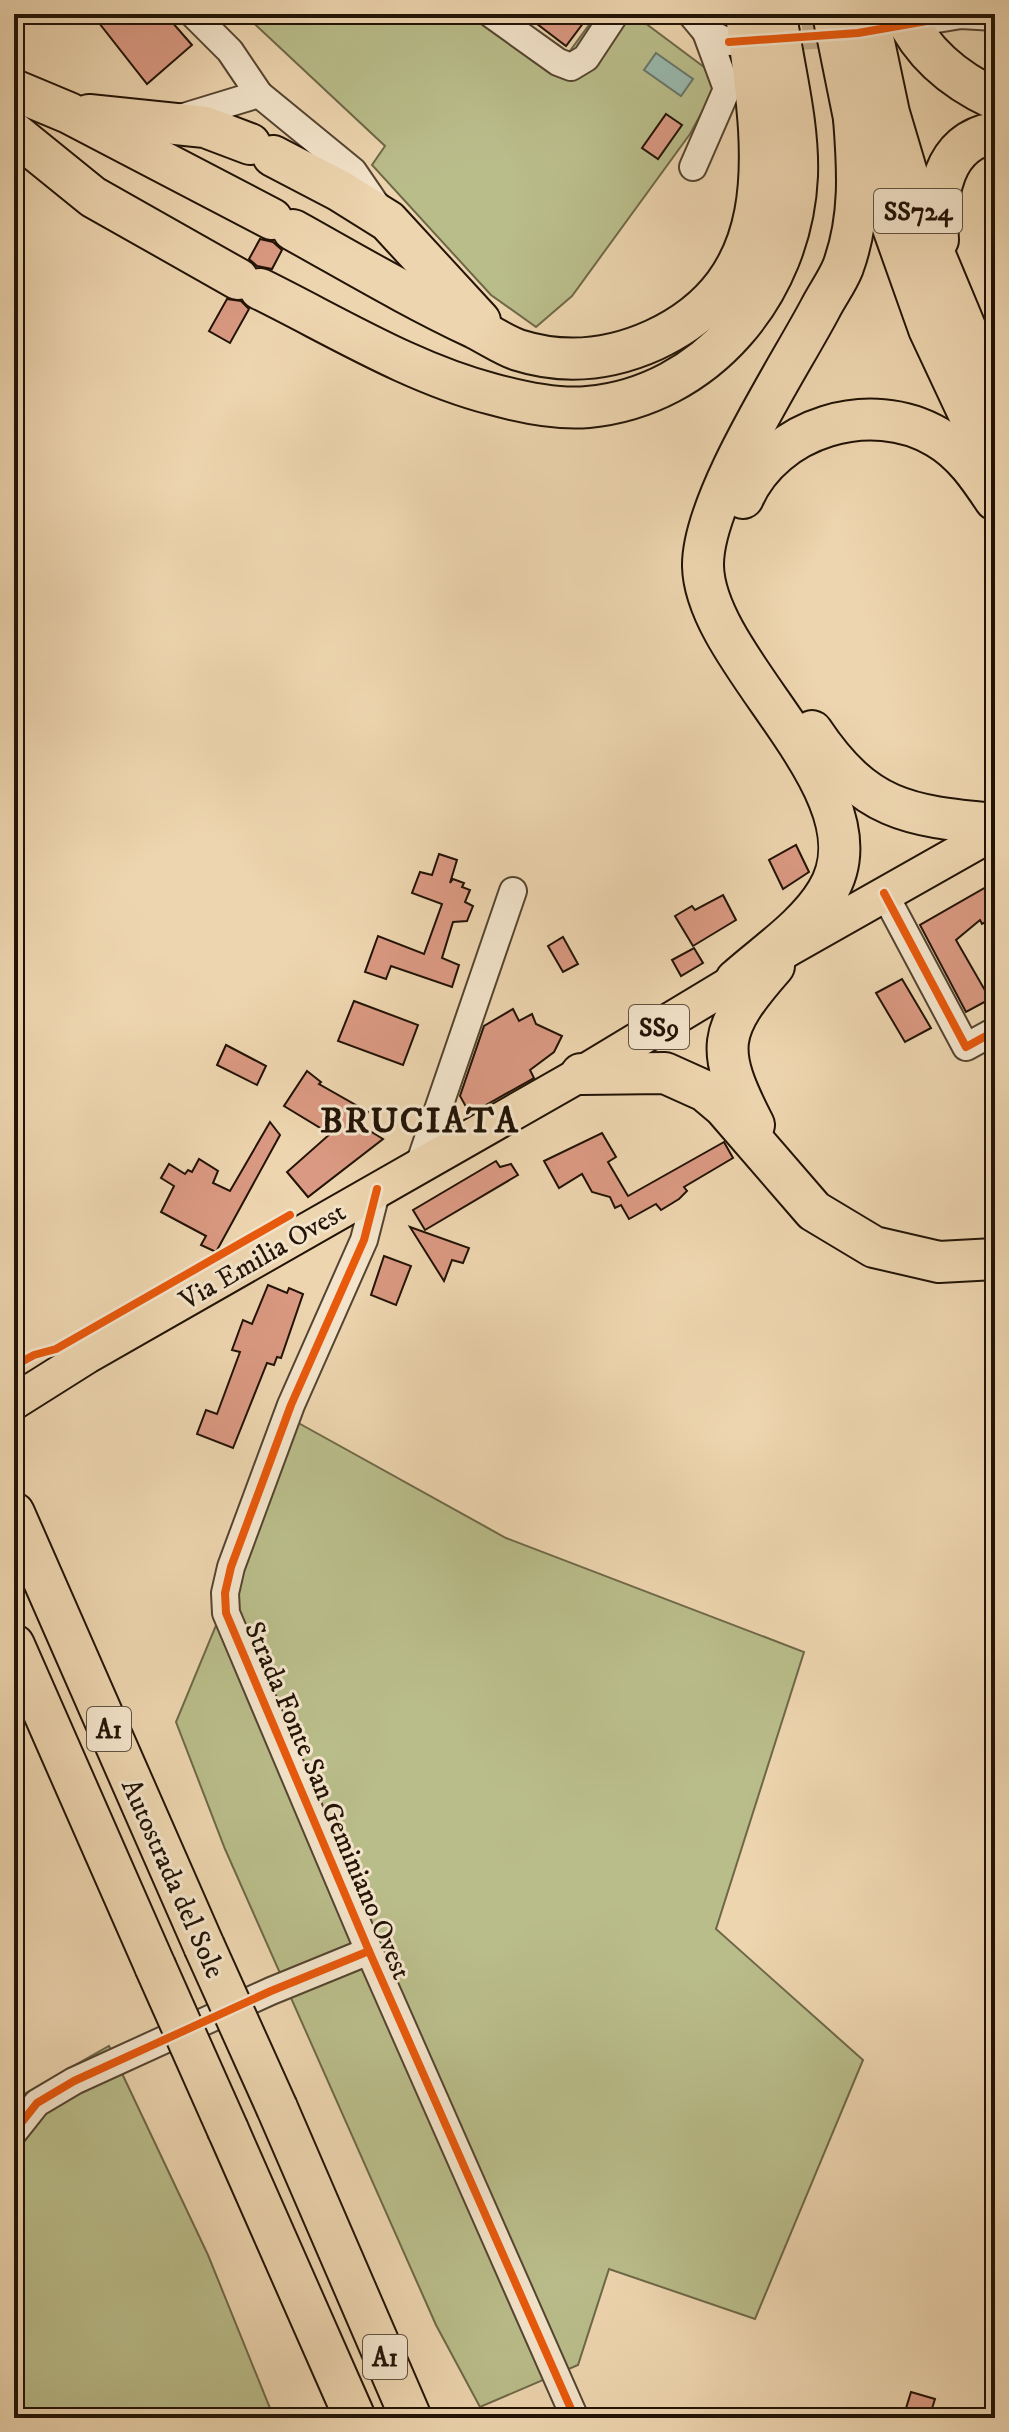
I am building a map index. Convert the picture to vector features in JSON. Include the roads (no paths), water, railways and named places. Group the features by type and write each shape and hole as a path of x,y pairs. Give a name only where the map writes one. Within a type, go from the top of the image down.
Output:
{"highway":[{"path":"14,133 93,197 249,284 450,381 525,401 587,407 610,402 697,367 717,352 750,315 775,270 789,226 797,175 776,14"},
{"name":"SS724","path":"833,14 854,118 929,329 995,470"},
{"name":"SS724","path":"868,14 889,113 922,224 995,399"},
{"path":"911,18 912,33 948,71 995,99"},
{"path":"14,90 69,113 516,349 565,360 613,356 670,333 717,295 739,260 754,219 762,171 761,123 718,26"},
{"path":"69,113 205,127 261,150 340,191 388,221 495,337"},
{"path":"736,980 828,891 836,863 837,836 829,800 806,753 715,617 704,578 706,539 723,490 842,270 857,206 854,118"},
{"path":"939,266 936,219 943,174 953,157 968,144 995,133"},
{"path":"995,500 972,466 936,436 909,425 877,419 827,426 785,445 753,479 739,506 729,538 728,576 729,596 741,625 829,755 847,774 869,793 896,809 919,816 995,824"},
{"path":"780,1175 736,1091 726,1054 737,1012 790,948"},
{"path":"581,1074 642,1071 665,1073 686,1080 724,1107 814,1211 874,1247 939,1262 995,1259"},
{"name":"Autostrada del Sole","path":"14,1513 411,2418"},
{"name":"Autostrada del Sole","path":"14,1645 355,2418"}],"main road":[{"name":"Via Emilia Ovest","path":"14,1402 87,1356 581,1074 884,893 995,832"}],"street":[{"path":"193,14 230,51 259,94 353,171 388,221"},
{"path":"491,14 571,67 586,58 615,14"},
{"path":"911,18 961,15 995,17"},
{"path":"693,167 727,89 718,26"},
{"path":"169,122 259,94"},
{"path":"419,1165 513,891"},
{"path":"884,893 966,1047 995,1031"},
{"name":"Strada Fonte San Geminiano Ovest","path":"377,1189 364,1240 291,1405 231,1567 225,1593 226,1613 369,1951 575,2418"},
{"path":"14,2132 37,2103 74,2081 369,1951"}],"water":[{"path":"656,53 693,79 681,96 644,70"}],"tunnel":[{"path":"764,40 852,33"}],"district":[{"name":"BRUCIATA","path":"420,1119"}]}
